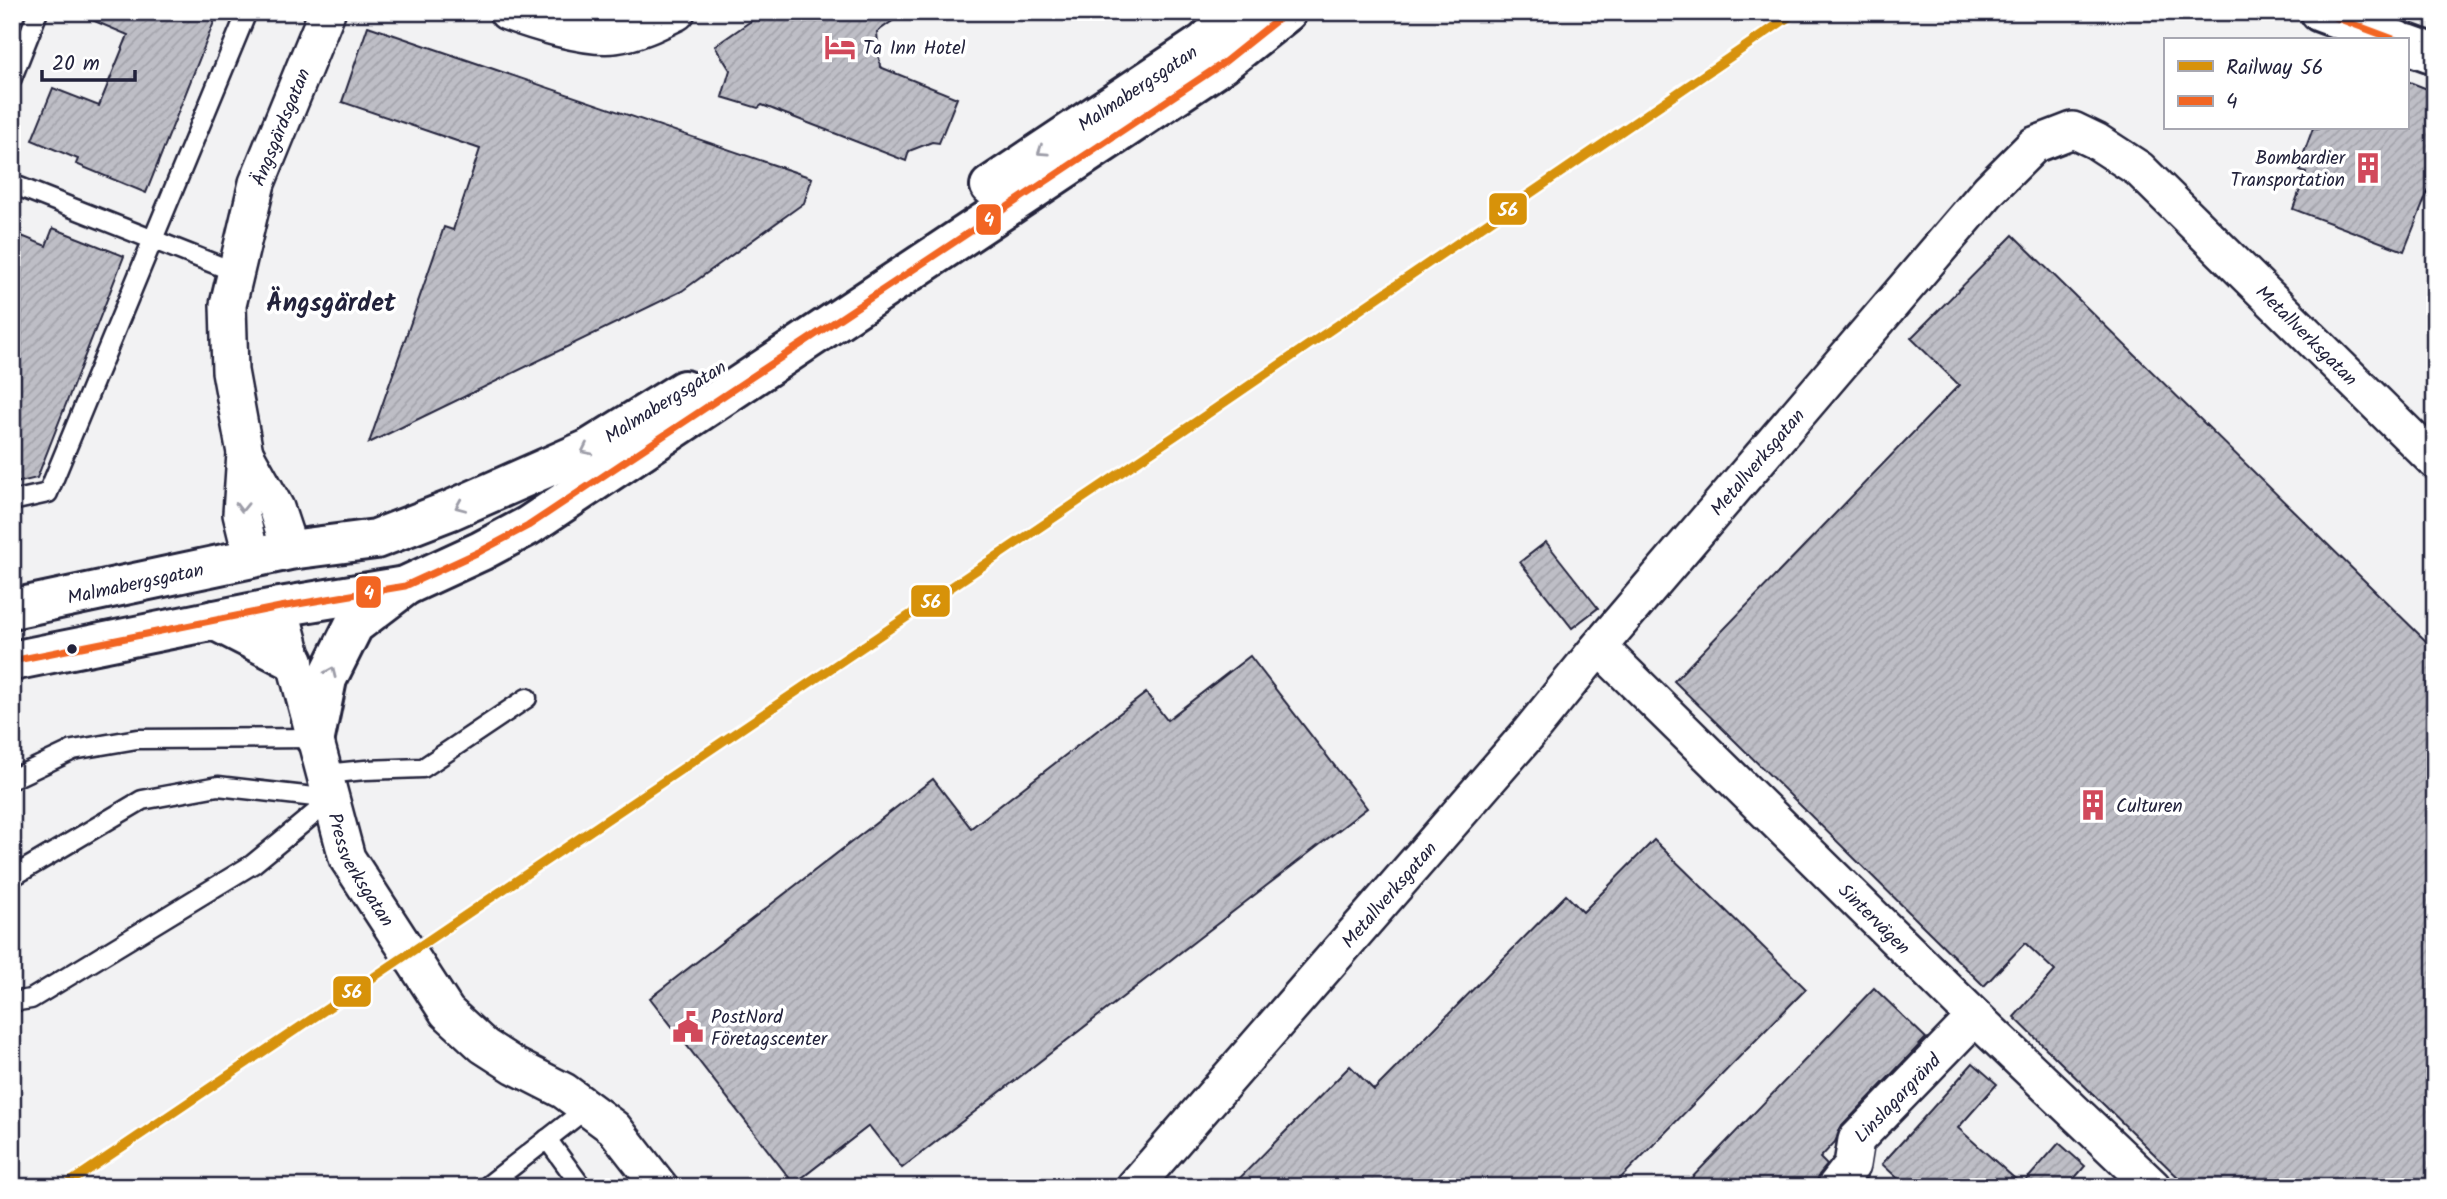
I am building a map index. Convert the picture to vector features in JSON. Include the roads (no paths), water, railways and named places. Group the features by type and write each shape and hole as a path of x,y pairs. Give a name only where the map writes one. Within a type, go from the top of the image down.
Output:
{"main road":[{"name":"Malmabergsgatan","path":"12,609 290,550 376,539 451,510 589,449 652,412 1204,43 1237,12"},
{"name":"Malmabergsgatan","path":"12,661 280,607 405,586 481,551 528,526 1222,64 1287,12"},
{"path":"2320,12 2391,38"},
{"path":"2408,44 2435,54"},
{"path":"280,607 290,550"},
{"path":"252,559 280,607"},
{"path":"315,738 327,679 354,625 405,586"},
{"path":"214,620 295,661"}],"street":[{"name":"Ängsgärdsgatan","path":"252,559 241,514 245,453 230,371 228,305 257,183 327,12"},
{"path":"507,12 540,24 613,35 647,27 677,12"},
{"name":"Metallverksgatan","path":"1135,1187 1528,734 1989,190 2034,145 2073,130 2096,141 2139,169 2435,461"},
{"name":"Ängsgärdsgatan","path":"245,453 276,508 290,550"},
{"name":"Pressverksgatan","path":"280,607 347,858 447,1012 484,1046 515,1066 564,1091 614,1128 660,1187"},
{"name":"Sintervägen","path":"1599,647 1975,1017 2153,1187"},
{"name":"Linslagargränd","path":"1835,1187 1852,1165 1856,1140 1975,1017"}],"lane":[{"path":"12,78 38,12"},
{"path":"12,501 48,493 247,12"},
{"path":"12,184 235,272"},
{"path":"12,1002 31,999 253,864 328,787 365,770 422,768 527,698"},
{"path":"12,779 73,750 137,739 315,738"},
{"path":"12,877 142,800 218,786 328,787"},
{"path":"486,1187 587,1108"},
{"path":"547,1139 582,1187"}],"rail line":[{"name":"56","path":"63,1187 1203,417 1796,12"}],"place":[{"name":"Ta Inn Hotel","path":"840,47"},
{"name":"Bombardier Transportation","path":"2368,168"},
{"name":"Culturen","path":"2093,805"},
{"name":"PostNord Företagscenter","path":"688,1027"}],"district":[{"name":"Ängsgärdet","path":"331,302"}]}
